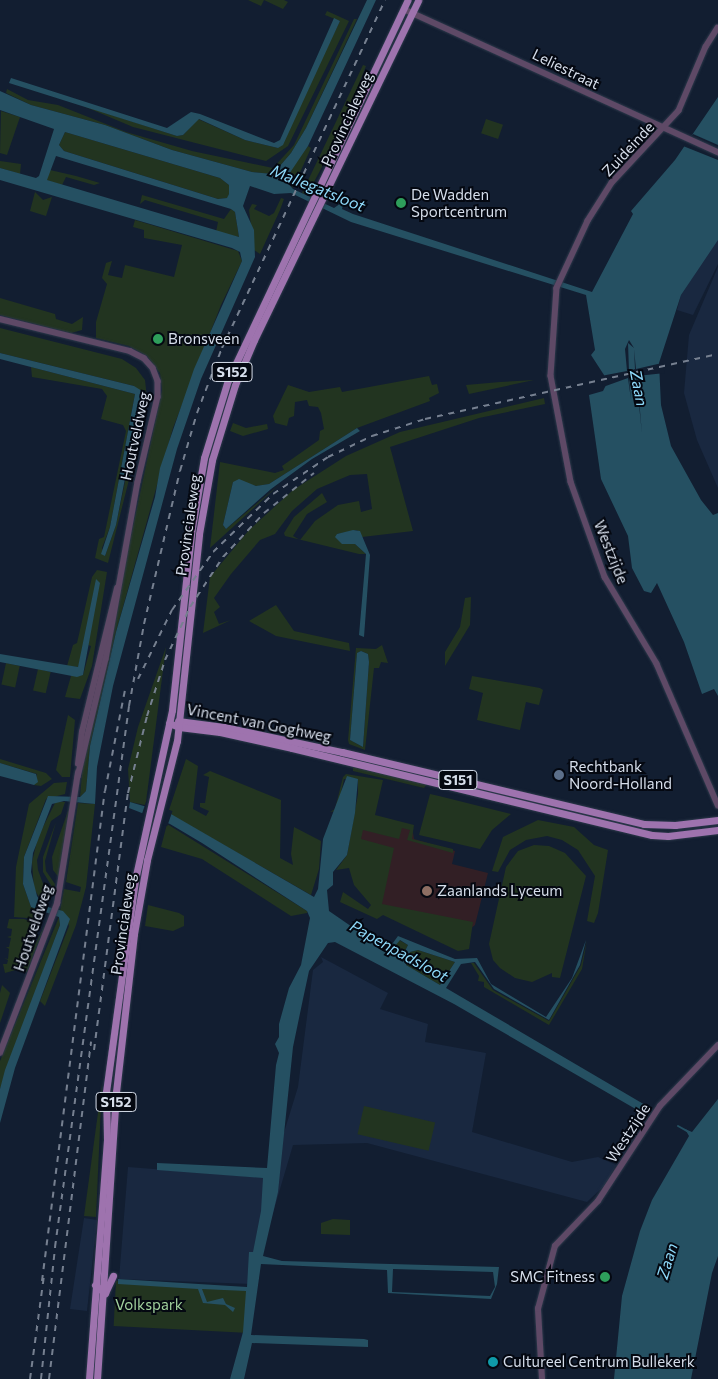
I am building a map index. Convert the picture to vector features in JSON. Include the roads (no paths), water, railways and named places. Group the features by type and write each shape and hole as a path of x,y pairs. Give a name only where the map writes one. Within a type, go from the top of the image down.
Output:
{"main road":[{"name":"Provincialeweg","path":"97,1379 111,1204 116,1092 134,934 155,828 163,802 180,724 199,534 214,451 243,367 408,0"},
{"name":"Provincialeweg","path":"89,1379 102,1204 106,1092 135,880 169,723 196,499 214,421 247,338 318,203 418,0"},
{"name":"Vincent van Goghweg","path":"169,723 342,752 644,824 675,826 718,820"},
{"name":"Vincent van Goghweg","path":"180,724 292,748 652,834 668,836 718,830"},
{"name":"S152","path":"106,1092 116,1092"},
{"path":"102,1204 111,1204"},
{"path":"95,1285 105,1292 113,1276"}],"street":[{"name":"Leliestraat","path":"404,9 663,130 718,152"},
{"name":"Zuideinde","path":"557,288 588,221 612,183 663,130 686,100 706,47 718,28"},
{"name":"Westzijde","path":"557,288 551,387 571,482 605,577 657,664 718,804"},
{"name":"Houtveldweg","path":"0,319 130,350 144,358 153,368 158,397 138,482 106,659 78,777 57,904 0,1053"},
{"name":"Westzijde","path":"540,1379 538,1309 554,1252 562,1237 598,1201 656,1112 718,1045"}],"water":[{"name":"Zaan","path":"367,0 376,0 308,146 285,180 293,189 334,208 344,201 342,209 353,214 592,292 633,214 631,211 675,160 718,97 718,240 681,295 659,363 661,405 671,446 701,500 713,515 718,513 718,696 714,689 702,694 684,642 657,583 651,593 644,591 632,568 628,536 601,479 589,395 603,391 606,385 604,375 591,355 595,350 586,295 351,222 291,193 274,194 250,186 243,206 254,230 255,257 201,379 177,449 113,686 97,767 95,804 64,801 52,804 33,853 31,872 37,896 44,906 63,911 70,919 15,1068 0,1123 0,1089 5,1070 60,925 59,917 31,907 23,884 24,857 48,796 80,797 86,791 90,746 116,632 155,497 160,468 194,369 242,261 240,252 232,248 0,180 0,168 36,178 39,176 54,129 0,110 0,91 31,105 105,125 172,150 252,172 273,174 291,153 306,128","holes":["65,132 220,178 229,185 229,194 227,198 218,199 64,151 59,145","56,156 231,209 235,212 239,237 47,180"]},
{"path":"334,18 340,21 283,145 278,148 245,140 199,119 183,135 177,136 9,83 11,78 167,128 191,112 200,114 274,143 280,140"},
{"path":"0,353 134,386 142,391 116,525 105,556 101,554 110,527 135,394 0,359"},
{"path":"357,428 360,431 312,459 271,489 226,529 223,525 233,482 239,479 256,486 269,484"},
{"path":"353,530 360,531 370,555 364,637 359,635 366,554 355,544 342,544 335,537 337,534"},
{"path":"96,579 100,583 83,675 77,677 0,662 0,654 78,667"},
{"path":"361,651 368,654 369,662 363,747 350,740 357,653"},
{"path":"0,763 36,774 38,782 34,785 0,776"},
{"path":"347,776 358,779 355,813 347,855 333,872 333,885 327,890 329,911 387,951 398,936 455,959 477,958 491,984 546,1017 572,978 586,940 580,965 549,1020 494,989 475,962 461,964 446,988 652,1109 646,1115 454,1004 335,942 328,943 309,971 293,1047 278,1192 263,1256 282,1261 499,1267 497,1284 491,1299 388,1293 387,1270 261,1264 251,1335 364,1339 368,1340 368,1347 252,1343 244,1379 230,1379 243,1332 246,1291 202,1289 207,1302 223,1298 226,1304 235,1308 233,1312 225,1305 203,1303 198,1289 118,1284 118,1279 247,1287 249,1252 253,1252 261,1211 263,1178 157,1170 157,1163 267,1168 276,1065 279,1053 275,1044 279,1037 279,1024 289,988 301,965 310,918 307,911 202,843 170,824 129,808 130,802 171,814 314,897 318,889 323,839","holes":["400,940 408,945 401,959 390,952","418,950 455,962 440,985 406,965 410,952","393,1269 493,1272 495,1287 490,1296 392,1292"]},
{"name":"Zaan","path":"718,1099 718,1256 712,1273 691,1379 614,1379 622,1296 640,1231 652,1200 689,1136 685,1129 692,1132"}],"waterway":[{"path":"678,1126 687,1131"}],"railway":[{"path":"41,1379 55,1247 129,706 144,624 180,471 197,413 222,348 385,0"},
{"path":"138,679 172,610 213,552 273,494 328,457 372,436 425,419 718,354"},
{"path":"94,1050 128,793 147,716 165,660 190,607 223,557 264,513 314,473"},
{"path":"42,1281 105,791 126,685"},
{"path":"49,1379 91,1042"},
{"path":"30,1379 44,1276"}],"place":[{"name":"De Wadden Sportcentrum","path":"401,203"},
{"name":"Bronsveen","path":"158,339"},
{"name":"Rechtbank Noord-Holland","path":"559,775"},
{"name":"Zaanlands Lyceum","path":"427,891"},
{"name":"SMC Fitness","path":"605,1277"},
{"name":"Cultureel Centrum Bullekerk","path":"493,1362"}],"water label":[{"name":"Mallegatsloot","path":"318,188"},
{"name":"Papenpadsloot","path":"399,951"}],"park label":[{"name":"Volkspark","path":"149,1305"}]}
